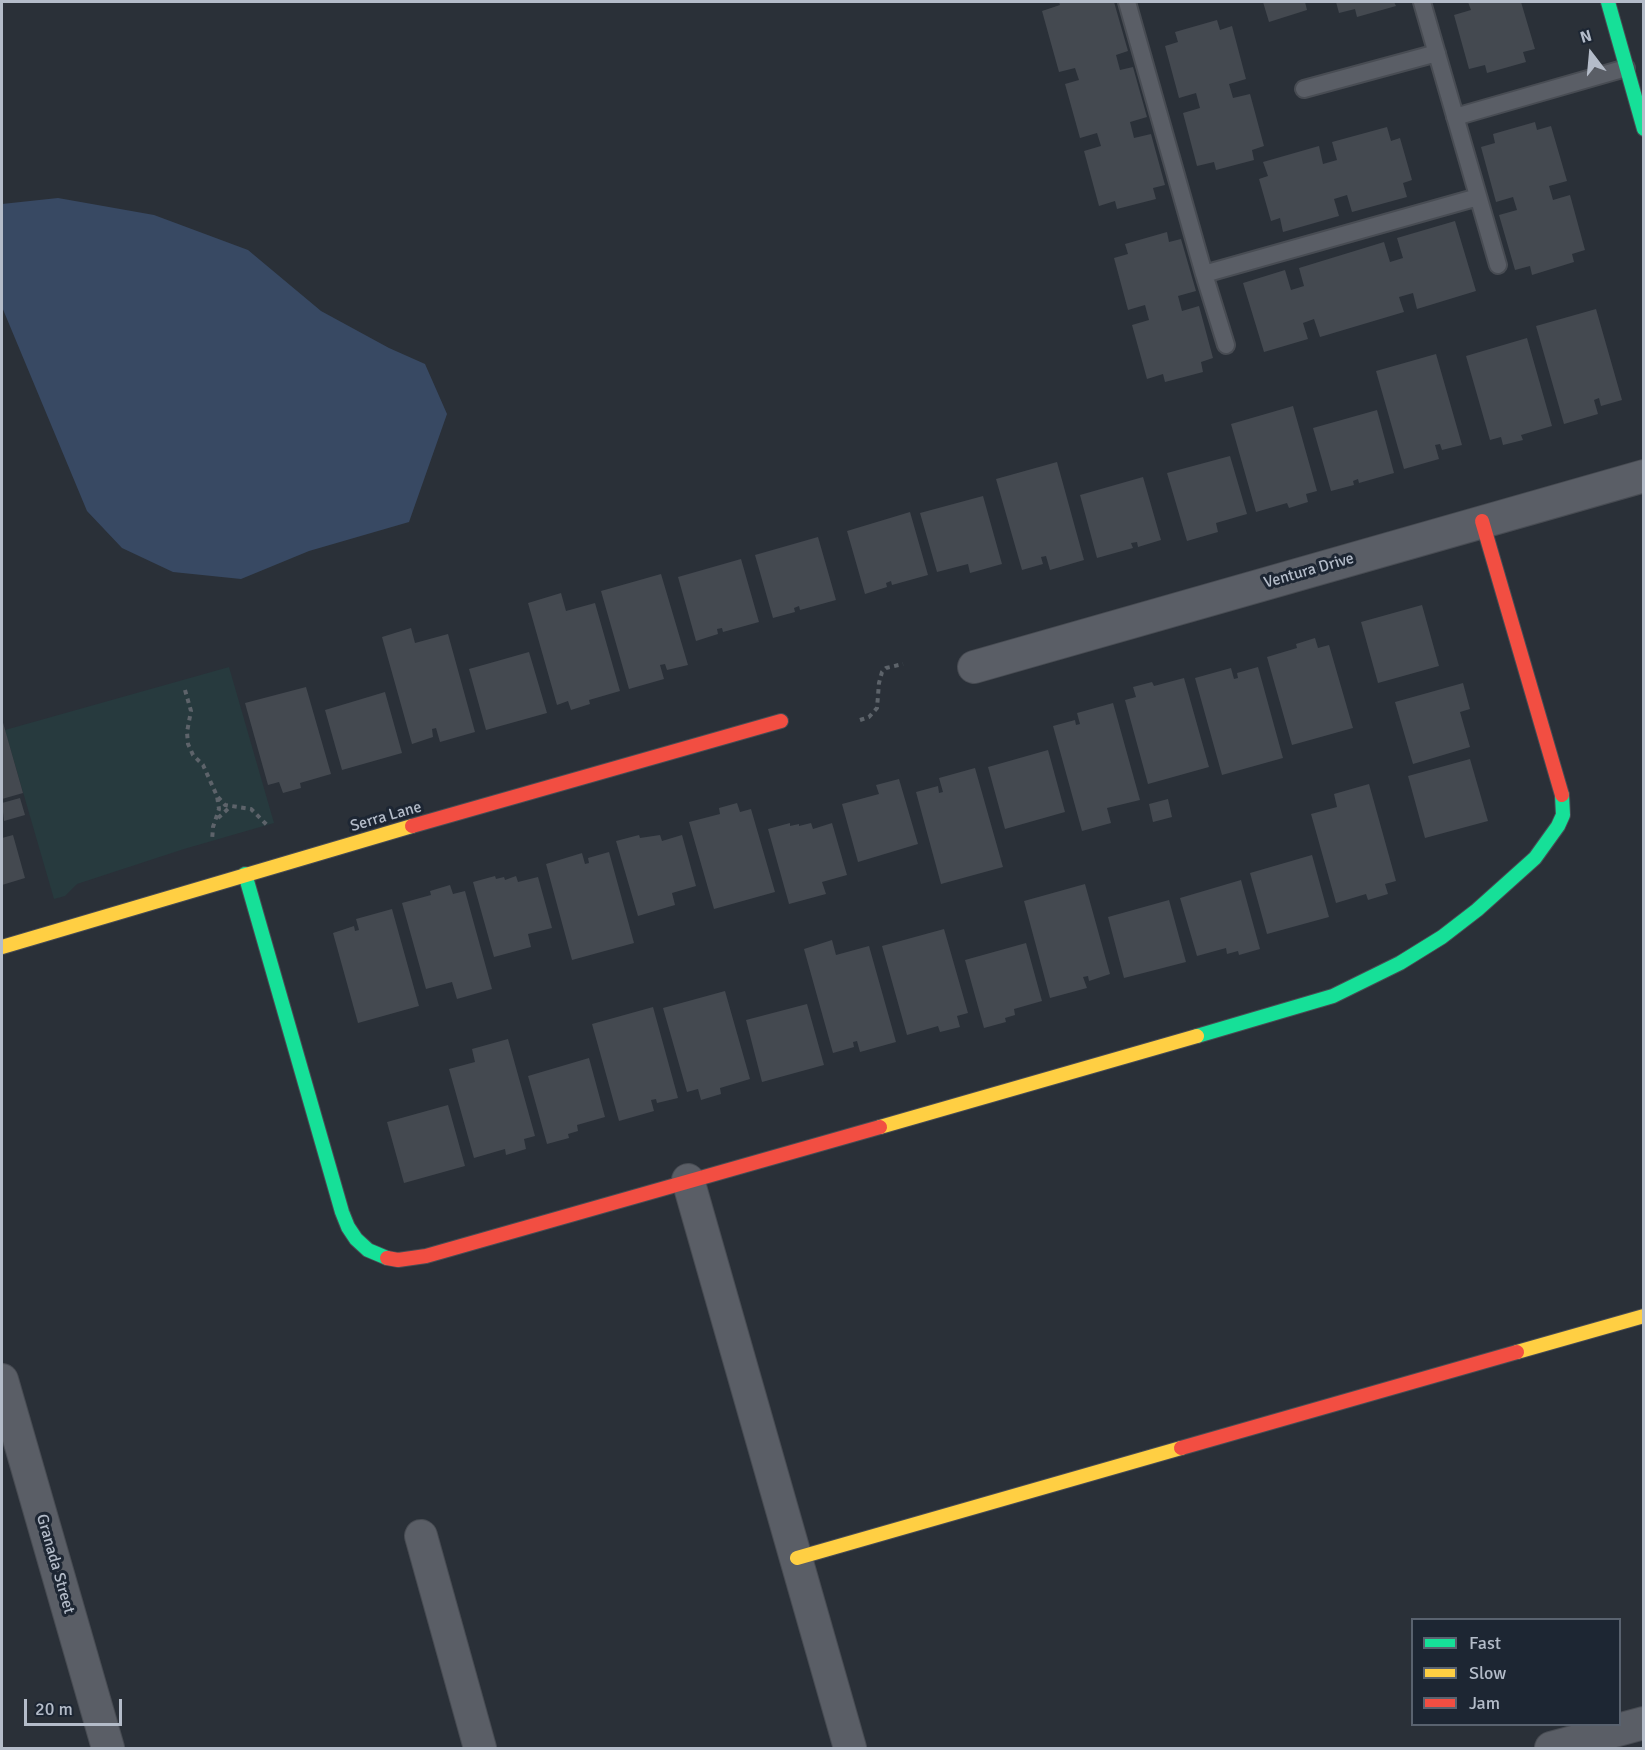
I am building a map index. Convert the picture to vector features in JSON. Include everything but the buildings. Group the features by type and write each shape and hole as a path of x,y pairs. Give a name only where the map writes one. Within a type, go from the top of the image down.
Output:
{"street":[{"path":"1608,2 1635,65 1644,129"},
{"name":"Ventura Drive","path":"974,667 1644,476"},
{"path":"245,874 342,1212 356,1239 368,1250 383,1257 398,1260 412,1259 1233,1026 1333,996 1400,963 1442,937 1477,910 1535,858 1552,837 1563,815 1563,800 1482,521"},
{"name":"Serra Lane","path":"2,947 245,874 781,721"},
{"path":"688,1180 850,1749"},
{"path":"797,1558 1644,1316"},
{"name":"Granada Street","path":"2,1380 108,1749"},
{"path":"421,1536 480,1749"},
{"path":"1551,1749 1644,1723"}],"lane":[{"path":"1127,2 1226,345"},
{"path":"1422,2 1498,265"},
{"path":"1304,89 1437,53"},
{"path":"1455,117 1635,65"},
{"path":"1204,274 1478,197"}],"path":[{"path":"860,720 869,717 877,708 882,672 886,668 903,664"},
{"path":"185,690 191,711 187,732 188,744 193,755 203,765 217,796 219,809 213,827 212,840"},
{"path":"217,796 225,805 251,809 267,825"},
{"path":"216,821 225,810 235,806"}],"green space":[{"path":"229,667 274,823 77,884 65,896 54,899 5,730"}],"water":[{"path":"58,198 154,215 248,250 321,311 389,348 425,364 447,414 409,522 309,551 241,579 173,572 122,548 87,511 2,307 2,204"}],"traffic: fast":[{"path":"1608,2 1644,129"},
{"path":"1197,1036 1333,996 1400,963 1442,937 1477,910 1535,858 1558,826 1563,815 1562,795"},
{"path":"245,874 342,1212 356,1239 368,1250 387,1258"}],"traffic: slow":[{"path":"2,947 412,826"},
{"path":"880,1127 1197,1036"},
{"path":"1517,1352 1644,1316"},
{"path":"797,1558 1181,1448"}],"traffic: jam":[{"path":"1482,521 1562,795"},
{"path":"412,826 781,721"},
{"path":"387,1258 398,1260 426,1256 880,1127"},
{"path":"1181,1448 1517,1352"}]}
